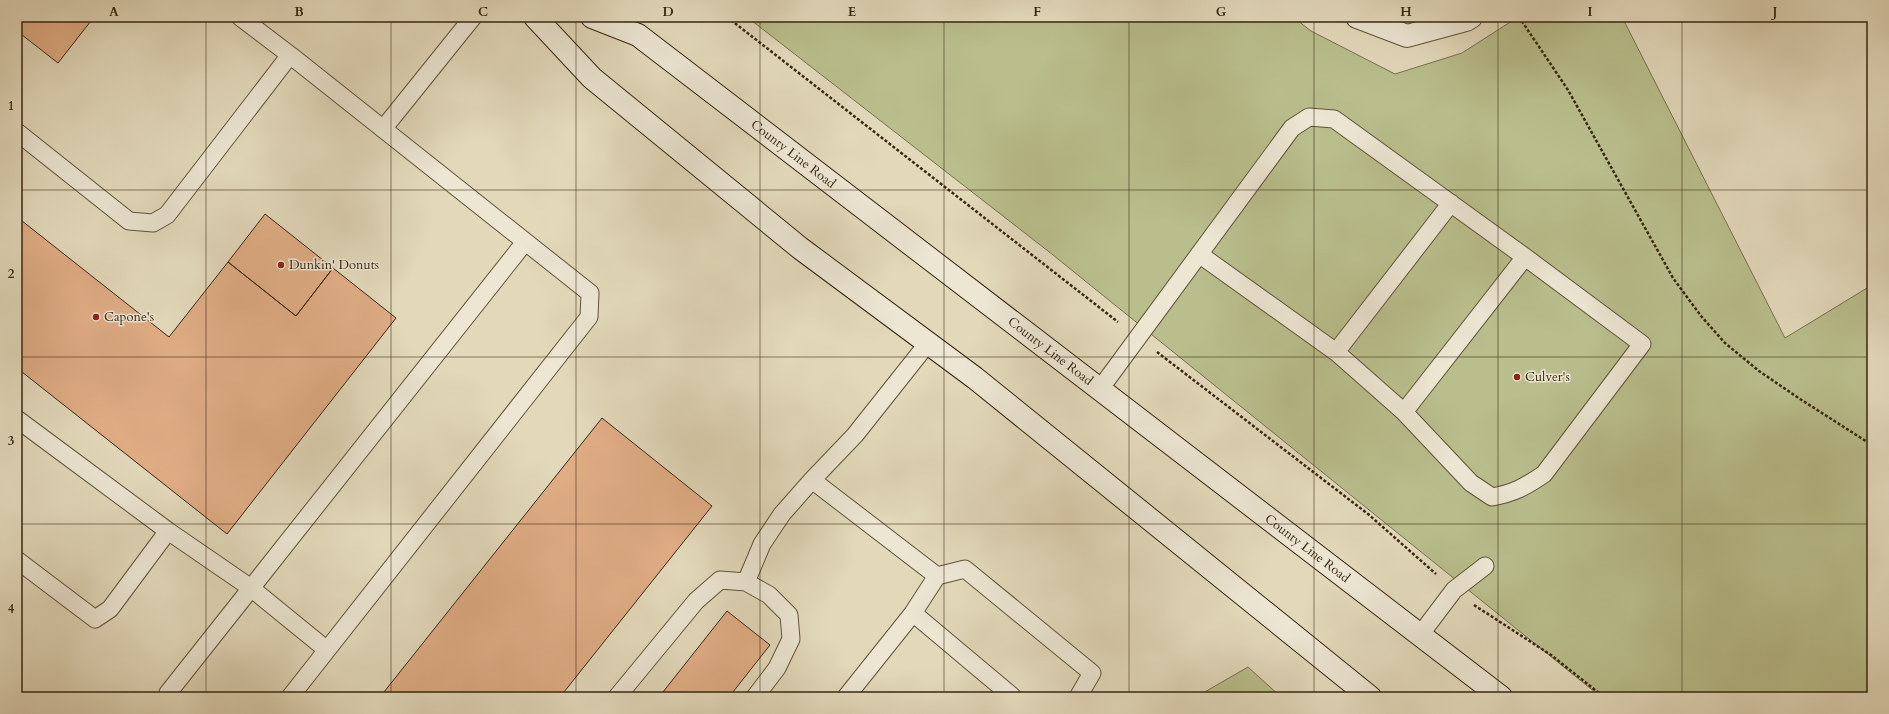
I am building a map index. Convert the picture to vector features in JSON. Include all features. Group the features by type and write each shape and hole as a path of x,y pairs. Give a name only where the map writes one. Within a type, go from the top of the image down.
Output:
{"main road":[{"path":"535,17 592,78 800,248 975,378 1370,697"},
{"name":"County Line Road","path":"592,17 638,35 1501,697"},
{"path":"1357,17 1407,36 1466,20 1471,17"}],"lane":[{"path":"240,17 383,128 590,293 589,317 290,697"},
{"path":"383,128 473,17"},
{"path":"17,132 129,221 153,223 167,215 290,55"},
{"path":"1100,389 1137,336 1292,128 1309,117 1334,118 1526,257 1642,344 1544,474 1523,488 1509,494 1492,497 1472,483 1404,412 1336,352 1199,254"},
{"path":"1336,352 1451,203"},
{"path":"168,697 168,693 525,242"},
{"path":"1404,412 1526,257"},
{"path":"746,582 762,544 782,514 855,435 928,343"},
{"path":"17,419 168,531 251,588 327,650"},
{"path":"812,480 937,576"},
{"path":"17,560 95,619 110,609 168,531"},
{"path":"1420,635 1454,590 1484,566"},
{"path":"846,697 913,613 937,576 965,569 1092,673 1078,697"},
{"path":"617,697 696,601 720,580 746,582 769,595 789,615 792,639 777,668 755,697"},
{"path":"913,613 1013,697"}],"path":[{"path":"727,17 1368,514 1454,590 1551,655 1604,697"},
{"path":"1519,17 1568,90 1673,278 1701,316 1725,343 1759,371 1872,445"}],"green space":[{"path":"747,17 1293,17 1311,31 1395,74 1462,53 1518,17 1622,17 1785,338 1872,285 1872,697 1601,697 1048,251"},
{"path":"1248,667 1281,697 1196,697"}],"building":[{"path":"17,17 94,17 58,63 17,31"},
{"name":"Dunkin' Donuts","path":"265,214 333,268 296,316 228,262"},
{"path":"17,217 169,337 228,262 296,316 333,268 396,318 227,534 17,368"},
{"path":"602,418 712,506 560,697 380,697"},
{"path":"727,611 770,645 729,697 659,697"}],"place":[{"name":"Dunkin' Donuts","path":"281,265"},
{"name":"Capone's","path":"96,317"},
{"name":"Culver's","path":"1517,377"}]}
